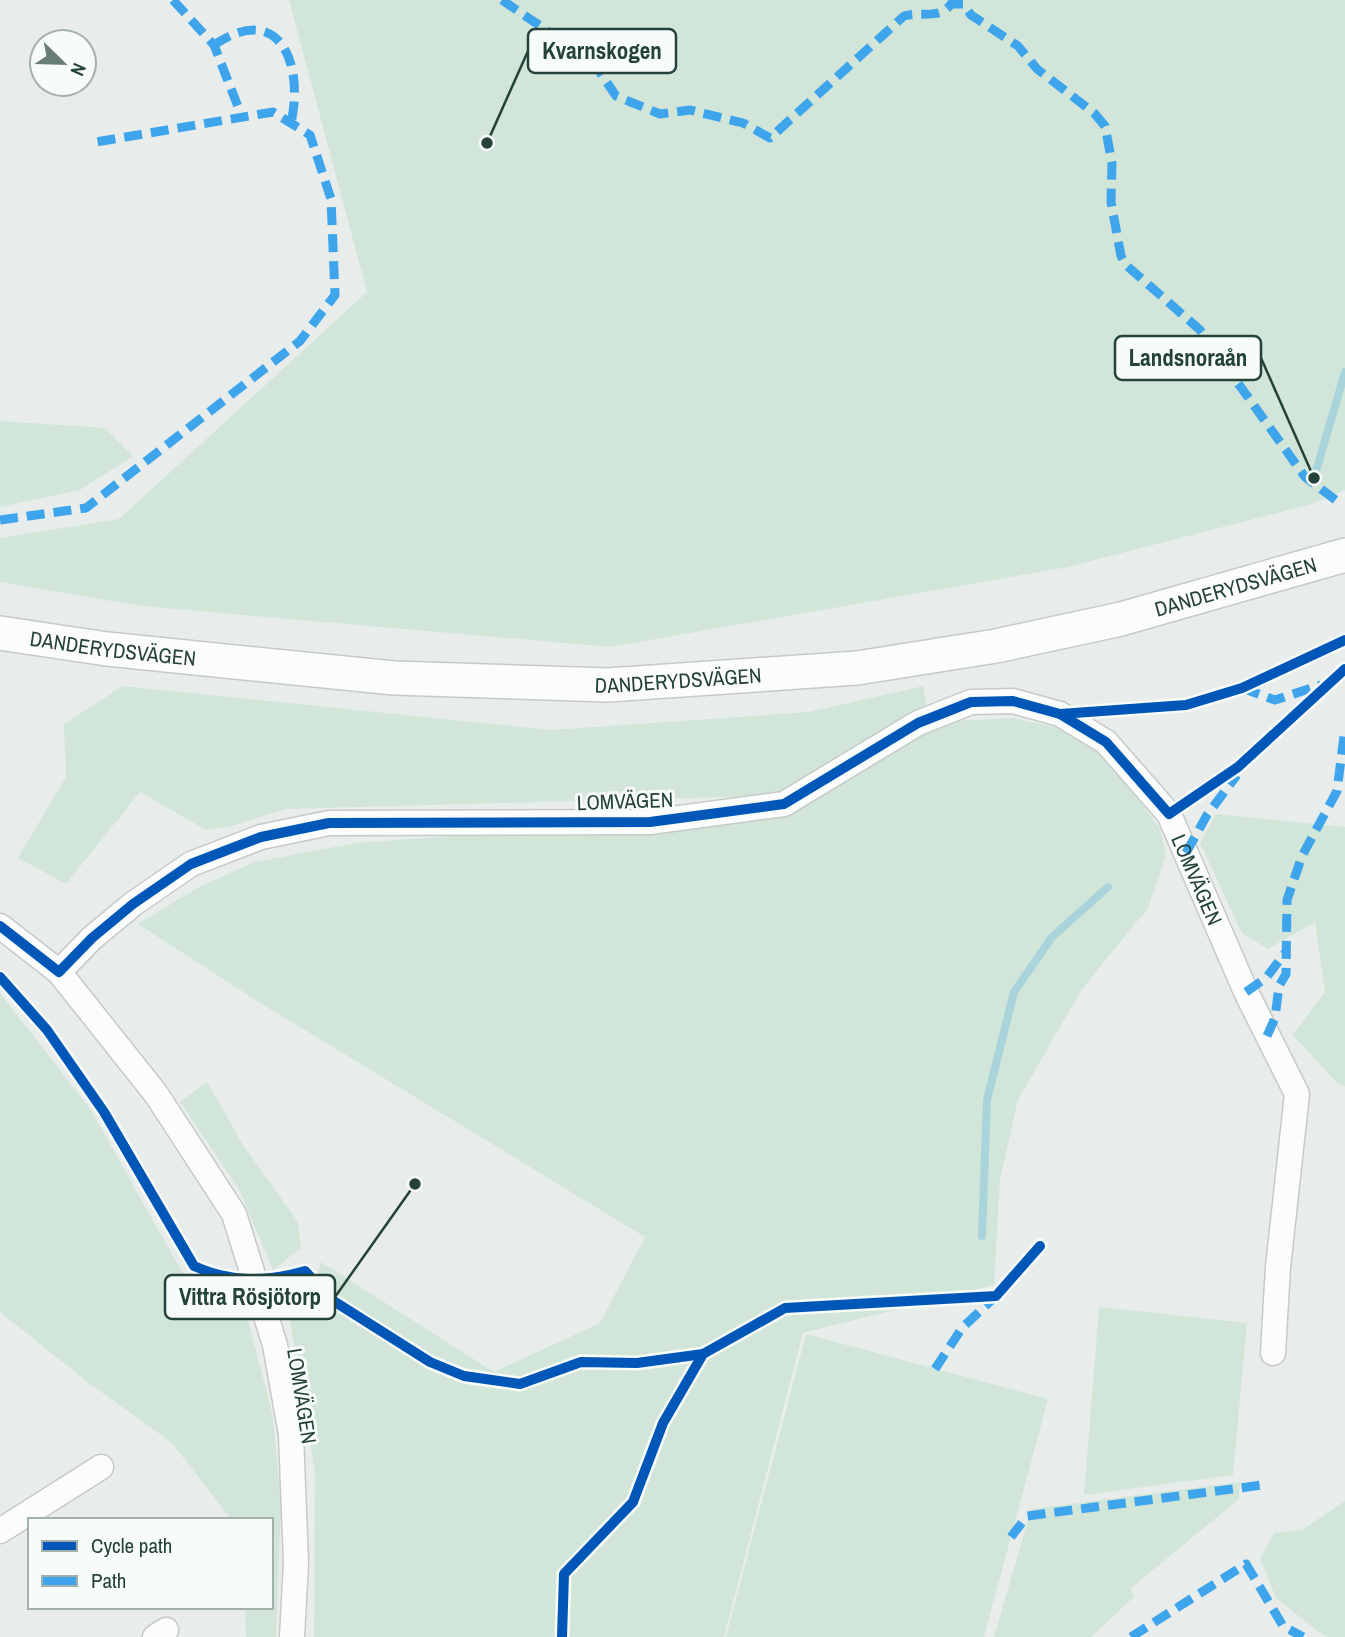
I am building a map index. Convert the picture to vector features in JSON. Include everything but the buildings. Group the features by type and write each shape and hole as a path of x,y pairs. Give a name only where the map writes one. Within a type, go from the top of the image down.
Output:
{"main road":[{"name":"DANDERYDSVÄGEN","path":"0,633 107,649 394,678 608,684 857,668 996,646 1121,619 1345,555"}],"street":[{"name":"LOMVÄGEN","path":"59,972 113,921 191,864 261,837 329,823 650,822 784,804 918,723 971,702 1013,701 1060,714 1105,742 1169,814 1246,992 1297,1094 1278,1267 1273,1353"},
{"name":"LOMVÄGEN","path":"0,926 59,972 156,1094 234,1214 250,1258 275,1345 291,1434 296,1563 292,1637"},
{"path":"0,1531 101,1467"}],"green space":[{"path":"289,0 1345,0 1345,490 1312,504 1068,567 610,647 141,606 0,582 0,538 119,519 367,292"},
{"path":"0,421 105,428 133,456 80,490 0,507"},
{"path":"123,686 551,730 809,712 923,686 927,707 811,782 760,796 285,809 232,826 206,830 140,792 66,884 18,858 66,777 64,724"},
{"path":"1013,718 1079,732 1136,796 1160,829 1166,855 1148,908 1082,989 1018,1100 1000,1180 994,1285 803,1333 724,1637 314,1637 315,1472 287,1304 313,1291 321,1262 494,1372 600,1323 645,1237 262,1004 138,924 199,887 255,862 356,843 791,812 915,731 955,721"},
{"path":"1216,814 1345,827 1345,1086 1337,1083 1293,1035 1325,992 1315,922 1268,949 1242,933 1200,843"},
{"path":"0,993 90,1109 189,1284 246,1312 273,1417 281,1505 276,1637 246,1637 245,1609 273,1609 273,1518 230,1518 171,1442 86,1381 0,1312"},
{"path":"207,1082 243,1145 298,1222 301,1248 273,1270 239,1189 180,1102"},
{"path":"1099,1307 1247,1323 1233,1475 1084,1495"},
{"path":"806,1334 1048,1399 984,1637 726,1637"},
{"path":"1240,1482 1239,1499 1130,1589 1135,1596 1091,1637 994,1637 1031,1509"},
{"path":"1345,1501 1345,1637 1328,1637 1276,1598 1260,1559 1274,1533 1302,1530"}],"waterway":[{"path":"1314,478 1345,372"},
{"path":"982,1236 987,1100 1014,992 1052,937 1108,887"}],"marked path":[{"path":"173,0 214,45 242,117"},
{"path":"502,0 593,62 616,96 660,114 690,110 743,123 770,138 904,16 936,14 951,4 963,4 971,15 1018,46 1037,69 1094,113 1105,126 1112,163 1111,202 1121,256 1126,265 1200,330 1305,477 1341,504"},
{"path":"214,45 237,33 256,30 271,35 282,46 290,61 294,80 291,123"},
{"path":"0,520 86,508 300,341 335,295 331,199 310,135 273,112 90,143"},
{"path":"1242,688 1275,700 1321,685"},
{"path":"1267,1036 1275,1018 1279,986 1286,974 1287,900 1302,856 1337,791 1345,728"},
{"path":"1186,853 1207,815 1237,775"},
{"path":"1246,992 1266,978 1285,953"},
{"path":"935,1369 962,1328 996,1296"},
{"path":"1011,1537 1027,1516 1262,1485"},
{"path":"1131,1637 1246,1564 1283,1626 1303,1637"}],"cycle path":[{"path":"1060,714 1186,705 1242,688 1345,640"},
{"path":"0,926 59,972 92,938 133,904 191,864 261,837 329,823 650,822 784,804 918,723 971,702 1013,701 1060,714 1106,742 1169,814 1238,767 1345,669"},
{"path":"0,977 47,1030 104,1112 194,1266 208,1272 249,1279 305,1271 332,1300 430,1362 464,1376 520,1384 581,1362 637,1363 703,1354 785,1308 996,1296 1040,1246"},
{"path":"562,1637 564,1574 633,1502 663,1423 703,1354"}],"place":[{"name":"Kvarnskogen","path":"487,143"},
{"name":"Landsnoraån","path":"1314,478"},
{"name":"Vittra Rösjötorp","path":"415,1184"}]}
